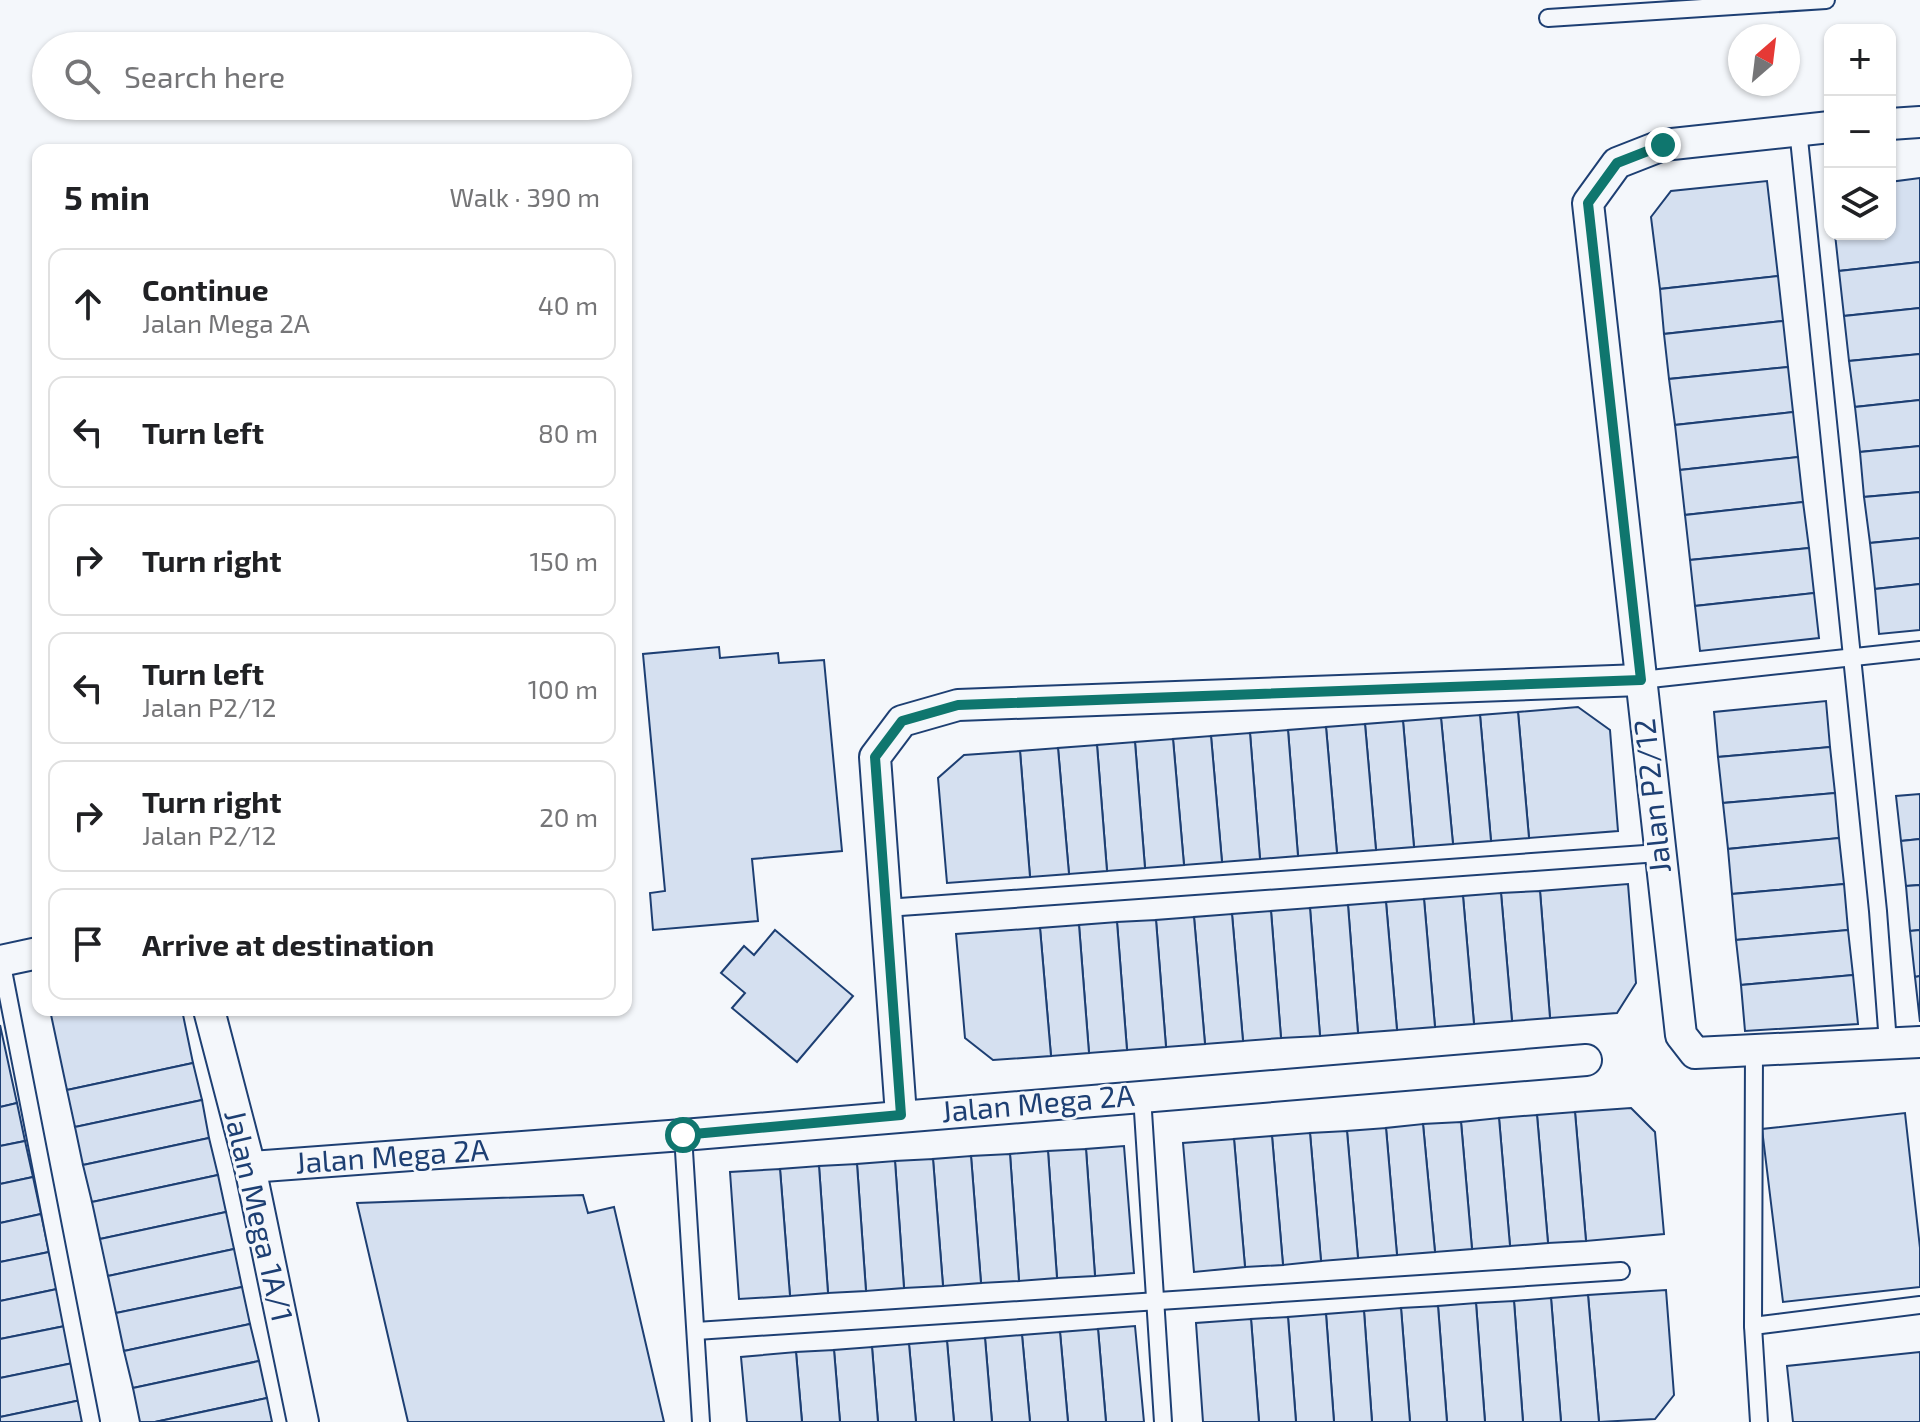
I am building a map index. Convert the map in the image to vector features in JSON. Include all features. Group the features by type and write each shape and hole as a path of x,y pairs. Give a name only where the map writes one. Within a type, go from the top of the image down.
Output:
{"street":[{"path":"1896,124 1920,122"},
{"name":"Jalan P2/12","path":"1754,1049 1695,1053 1681,1035 1588,203 1617,163 1663,145 1824,127"},
{"path":"901,1115 875,757 902,721 958,705 1641,680"},
{"path":"0,960 32,954"},
{"name":"Jalan Mega 1A/1","path":"211,1016 250,1167 303,1422"},
{"path":"1754,1049 1920,1042"},
{"name":"Jalan Mega 2A","path":"250,1167 683,1135 1586,1060"}],"lane":[{"path":"1548,18 1826,0"},
{"path":"1798,129 1878,911 1888,1043"},
{"path":"1641,680 1920,650"},
{"path":"886,908 1659,853"},
{"path":"0,960 91,1422"},
{"path":"1754,1049 1753,1326 1759,1422"},
{"path":"1142,1096 1163,1422"},
{"path":"683,1135 701,1422"},
{"path":"696,1331 1621,1271"},
{"path":"1753,1326 1920,1305"}],"building":[{"path":"1920,178 1920,262 1839,271 1836,240 1896,240 1896,181"},
{"path":"1767,181 1778,276 1660,289 1651,217 1671,191"},
{"path":"1920,262 1920,308 1844,316 1839,271"},
{"path":"1778,276 1783,321 1664,334 1660,289"},
{"path":"1920,308 1920,354 1849,361 1844,316"},
{"path":"1783,321 1788,367 1669,379 1664,334"},
{"path":"1920,354 1920,400 1855,407 1849,361"},
{"path":"1788,367 1793,412 1675,425 1669,379"},
{"path":"1920,400 1920,446 1860,452 1855,407"},
{"path":"1793,412 1798,457 1680,470 1675,425"},
{"path":"1920,446 1920,492 1864,497 1860,452"},
{"path":"1798,457 1803,502 1685,515 1680,470"},
{"path":"1920,492 1920,538 1870,543 1864,497"},
{"path":"1803,502 1809,548 1690,560 1685,515"},
{"path":"1920,538 1920,584 1875,589 1870,543"},
{"path":"1809,548 1814,593 1695,606 1690,560"},
{"path":"1920,584 1920,630 1879,634 1875,589"},
{"path":"1814,593 1819,638 1700,651 1695,606"},
{"path":"719,647 720,658 778,653 779,663 824,660 842,851 752,859 758,921 653,930 650,893 665,891 643,654"},
{"path":"1826,701 1830,747 1718,757 1714,712"},
{"path":"1578,707 1610,730 1618,831 1529,838 1518,712"},
{"path":"1518,712 1529,838 1491,841 1480,715"},
{"path":"1480,715 1491,841 1453,844 1441,718"},
{"path":"1441,718 1453,844 1414,847 1403,721"},
{"path":"1403,721 1414,847 1376,850 1365,724"},
{"path":"1365,724 1376,850 1337,853 1326,727"},
{"path":"1326,727 1337,853 1298,856 1288,730"},
{"path":"1288,730 1298,856 1260,859 1250,733"},
{"path":"1250,733 1260,859 1222,862 1211,736"},
{"path":"1211,736 1222,862 1184,865 1173,739"},
{"path":"1173,739 1184,865 1145,868 1135,742"},
{"path":"1135,742 1145,868 1107,871 1097,745"},
{"path":"1097,745 1107,871 1069,874 1058,748"},
{"path":"1830,747 1835,793 1723,803 1718,757"},
{"path":"1058,748 1069,874 1030,877 1020,751"},
{"path":"1020,751 1030,877 947,883 938,778 964,755"},
{"path":"1835,793 1839,838 1728,849 1723,803"},
{"path":"1920,794 1920,839 1901,841 1896,796"},
{"path":"1839,838 1844,884 1732,894 1728,849"},
{"path":"1920,839 1920,885 1906,886 1901,841"},
{"path":"1628,884 1636,983 1617,1013 1550,1018 1540,891"},
{"path":"1844,884 1848,930 1736,940 1732,894"},
{"path":"1920,885 1920,930 1910,931 1906,886"},
{"path":"1540,891 1550,1018 1512,1021 1501,893"},
{"path":"1501,893 1512,1021 1474,1024 1463,896"},
{"path":"1463,896 1474,1024 1435,1027 1424,899"},
{"path":"1424,899 1435,1027 1397,1030 1386,902"},
{"path":"1386,902 1397,1030 1358,1033 1348,905"},
{"path":"1348,905 1358,1033 1320,1036 1310,908"},
{"path":"1310,908 1320,1036 1281,1038 1271,911"},
{"path":"1271,911 1281,1038 1243,1041 1232,914"},
{"path":"1232,914 1243,1041 1205,1044 1194,917"},
{"path":"1194,917 1205,1044 1166,1047 1156,920"},
{"path":"1156,920 1166,1047 1127,1050 1117,922"},
{"path":"1117,922 1127,1050 1089,1053 1079,925"},
{"path":"1079,925 1089,1053 1051,1056 1040,928"},
{"path":"1040,928 1051,1056 993,1060 965,1038 956,934"},
{"path":"775,930 853,996 797,1062 732,1008 745,993 721,973 744,946 754,955"},
{"path":"1848,930 1853,975 1741,985 1736,940"},
{"path":"1920,930 1920,976 1915,977 1910,931"},
{"path":"1853,975 1858,1024 1745,1031 1741,985"},
{"path":"1920,976 1920,1022 1915,977"},
{"path":"51,1016 183,1016 193,1063 67,1090"},
{"path":"0,1025 17,1103 0,1107"},
{"path":"193,1063 202,1100 75,1127 67,1090"},
{"path":"202,1100 209,1138 83,1165 75,1127"},
{"path":"17,1103 25,1141 0,1146 0,1107"},
{"path":"1631,1108 1655,1132 1664,1234 1586,1241 1575,1112"},
{"path":"1575,1112 1586,1241 1548,1243 1537,1115"},
{"path":"1905,1113 1920,1248 1920,1287 1783,1302 1762,1129"},
{"path":"1537,1115 1548,1243 1510,1246 1499,1118"},
{"path":"1499,1118 1510,1246 1472,1249 1461,1122"},
{"path":"1461,1122 1472,1249 1435,1252 1423,1124"},
{"path":"1423,1124 1435,1252 1397,1255 1386,1128"},
{"path":"1386,1128 1397,1255 1358,1258 1347,1131"},
{"path":"1347,1131 1358,1258 1321,1261 1310,1133"},
{"path":"1310,1133 1321,1261 1283,1265 1272,1136"},
{"path":"1272,1136 1283,1265 1245,1267 1234,1139"},
{"path":"209,1138 218,1175 92,1202 83,1165"},
{"path":"1234,1139 1245,1267 1194,1272 1183,1143"},
{"path":"25,1141 33,1177 0,1184 0,1146"},
{"path":"1124,1146 1134,1273 1095,1276 1086,1149"},
{"path":"1086,1149 1095,1276 1057,1278 1048,1151"},
{"path":"1048,1151 1057,1278 1019,1281 1010,1154"},
{"path":"1010,1154 1019,1281 981,1283 971,1156"},
{"path":"971,1156 981,1283 943,1286 933,1159"},
{"path":"933,1159 943,1286 904,1288 895,1161"},
{"path":"895,1161 904,1288 866,1291 857,1164"},
{"path":"857,1164 866,1291 828,1293 819,1166"},
{"path":"819,1166 828,1293 790,1296 780,1169"},
{"path":"780,1169 790,1296 739,1299 730,1172"},
{"path":"218,1175 226,1212 100,1239 92,1202"},
{"path":"33,1177 41,1214 0,1223 0,1184"},
{"path":"583,1195 588,1213 614,1207 664,1422 408,1422 357,1203"},
{"path":"226,1212 234,1249 108,1276 100,1239"},
{"path":"41,1214 49,1252 0,1262 0,1223"},
{"path":"234,1249 242,1287 116,1313 108,1276"},
{"path":"49,1252 57,1289 0,1301 0,1262"},
{"path":"242,1287 250,1324 124,1351 116,1313"},
{"path":"57,1289 65,1326 0,1339 0,1301"},
{"path":"1666,1290 1674,1395 1655,1419 1599,1422 1588,1295"},
{"path":"1588,1295 1599,1422 1561,1422 1551,1298"},
{"path":"1551,1298 1561,1422 1523,1422 1514,1301"},
{"path":"1514,1301 1523,1422 1485,1422 1476,1303"},
{"path":"1476,1303 1485,1422 1447,1422 1438,1306"},
{"path":"1438,1306 1447,1422 1410,1422 1401,1308"},
{"path":"1401,1308 1410,1422 1372,1422 1364,1311"},
{"path":"1364,1311 1372,1422 1334,1422 1326,1314"},
{"path":"1326,1314 1334,1422 1296,1422 1288,1317"},
{"path":"1288,1317 1296,1422 1259,1422 1251,1319"},
{"path":"1251,1319 1259,1422 1203,1422 1196,1323"},
{"path":"250,1324 259,1361 133,1388 124,1351"},
{"path":"65,1326 73,1363 0,1378 0,1339"},
{"path":"1135,1326 1144,1422 1106,1422 1098,1329"},
{"path":"1098,1329 1106,1422 1068,1422 1060,1332"},
{"path":"1060,1332 1068,1422 1030,1422 1022,1335"},
{"path":"1022,1335 1030,1422 992,1422 985,1338"},
{"path":"985,1338 992,1422 954,1422 947,1341"},
{"path":"947,1341 954,1422 916,1422 909,1344"},
{"path":"909,1344 916,1422 878,1422 872,1347"},
{"path":"872,1347 878,1422 840,1422 834,1350"},
{"path":"834,1350 840,1422 802,1422 796,1352"},
{"path":"796,1352 802,1422 747,1422 741,1357"},
{"path":"1920,1352 1920,1422 1793,1422 1787,1366"},
{"path":"259,1361 267,1398 155,1422 140,1422 133,1388"},
{"path":"73,1363 81,1400 0,1417 0,1378"},
{"path":"267,1398 272,1422 155,1422"},
{"path":"81,1400 86,1422 0,1422 0,1417"}],"route":[{"path":"683,1135 901,1115 875,757 902,721 958,705 1641,680 1588,203 1617,163 1663,145"}]}
